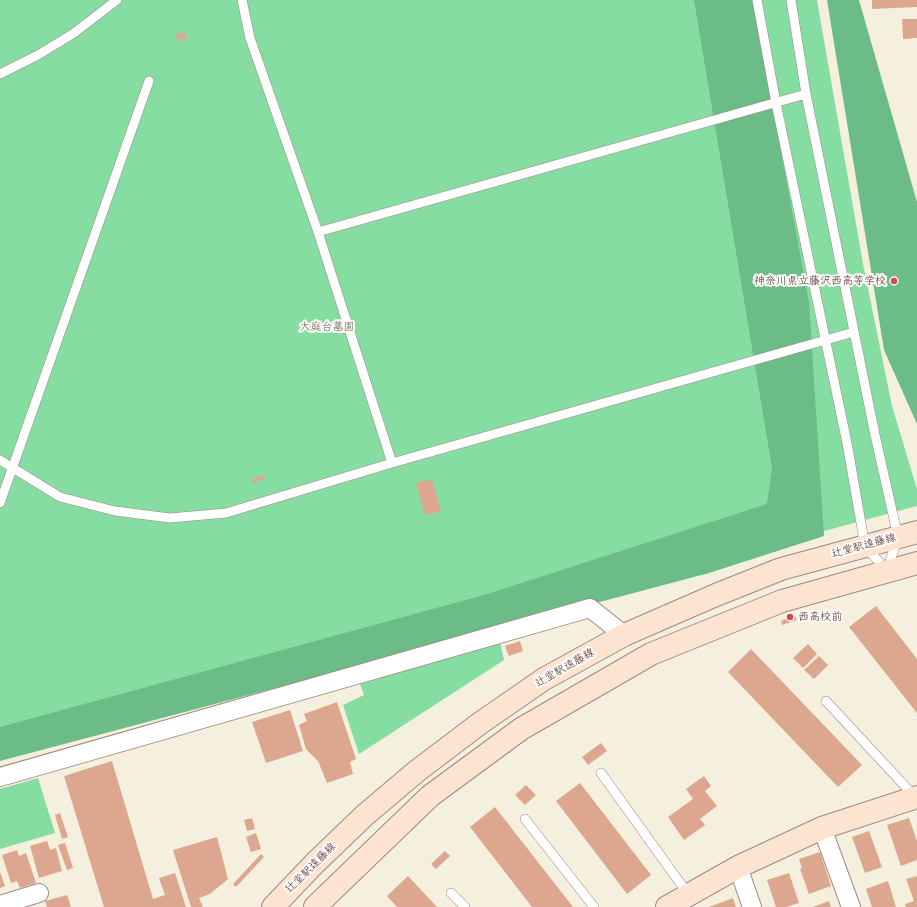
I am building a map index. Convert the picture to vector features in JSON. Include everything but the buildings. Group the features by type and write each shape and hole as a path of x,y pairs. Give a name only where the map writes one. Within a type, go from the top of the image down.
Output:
{"street":[{"name":"辻堂駅遠藤線","path":"273,907 315,863 366,815 417,771 479,724 544,680 624,635 716,595 781,569 908,534"},
{"path":"315,907 430,796 521,729 651,654 782,601 917,563"},
{"path":"0,777 590,608 624,635"},
{"path":"667,907 738,866 822,828 917,799"},
{"path":"822,828 850,907"},
{"path":"738,866 752,907"},
{"path":"0,905 39,894"}],"lane":[{"path":"0,74 38,55 74,33 118,0"},
{"path":"242,0 250,38 318,232 392,464"},
{"path":"757,0 776,103 826,340 865,546 887,571 908,534 875,435 806,94 791,0"},
{"path":"0,503 149,80"},
{"path":"318,232 806,94"},
{"path":"0,460 60,498 115,511 170,518 226,513 854,332"},
{"path":"826,701 917,799"},
{"path":"600,773 688,894"},
{"path":"524,819 594,907"},
{"path":"451,893 464,907"}],"green space":[{"name":"大庭台墓園","path":"0,0 817,0 863,264 892,406 917,489 917,506 0,753"},
{"path":"694,0 753,0 809,302 824,536 709,573 0,761 0,727 484,595 767,504 772,468"},
{"name":"神奈川県立藤沢西高等学校","path":"827,0 859,0 917,202 917,424 884,350"},
{"path":"500,642 504,660 359,754 343,705 364,695 360,684"},
{"path":"38,778 55,833 0,849 0,789"}],"place":[{"name":"神奈川県立藤沢西高等学校","path":"894,281"},
{"name":"西高校前","path":"790,617"}]}
